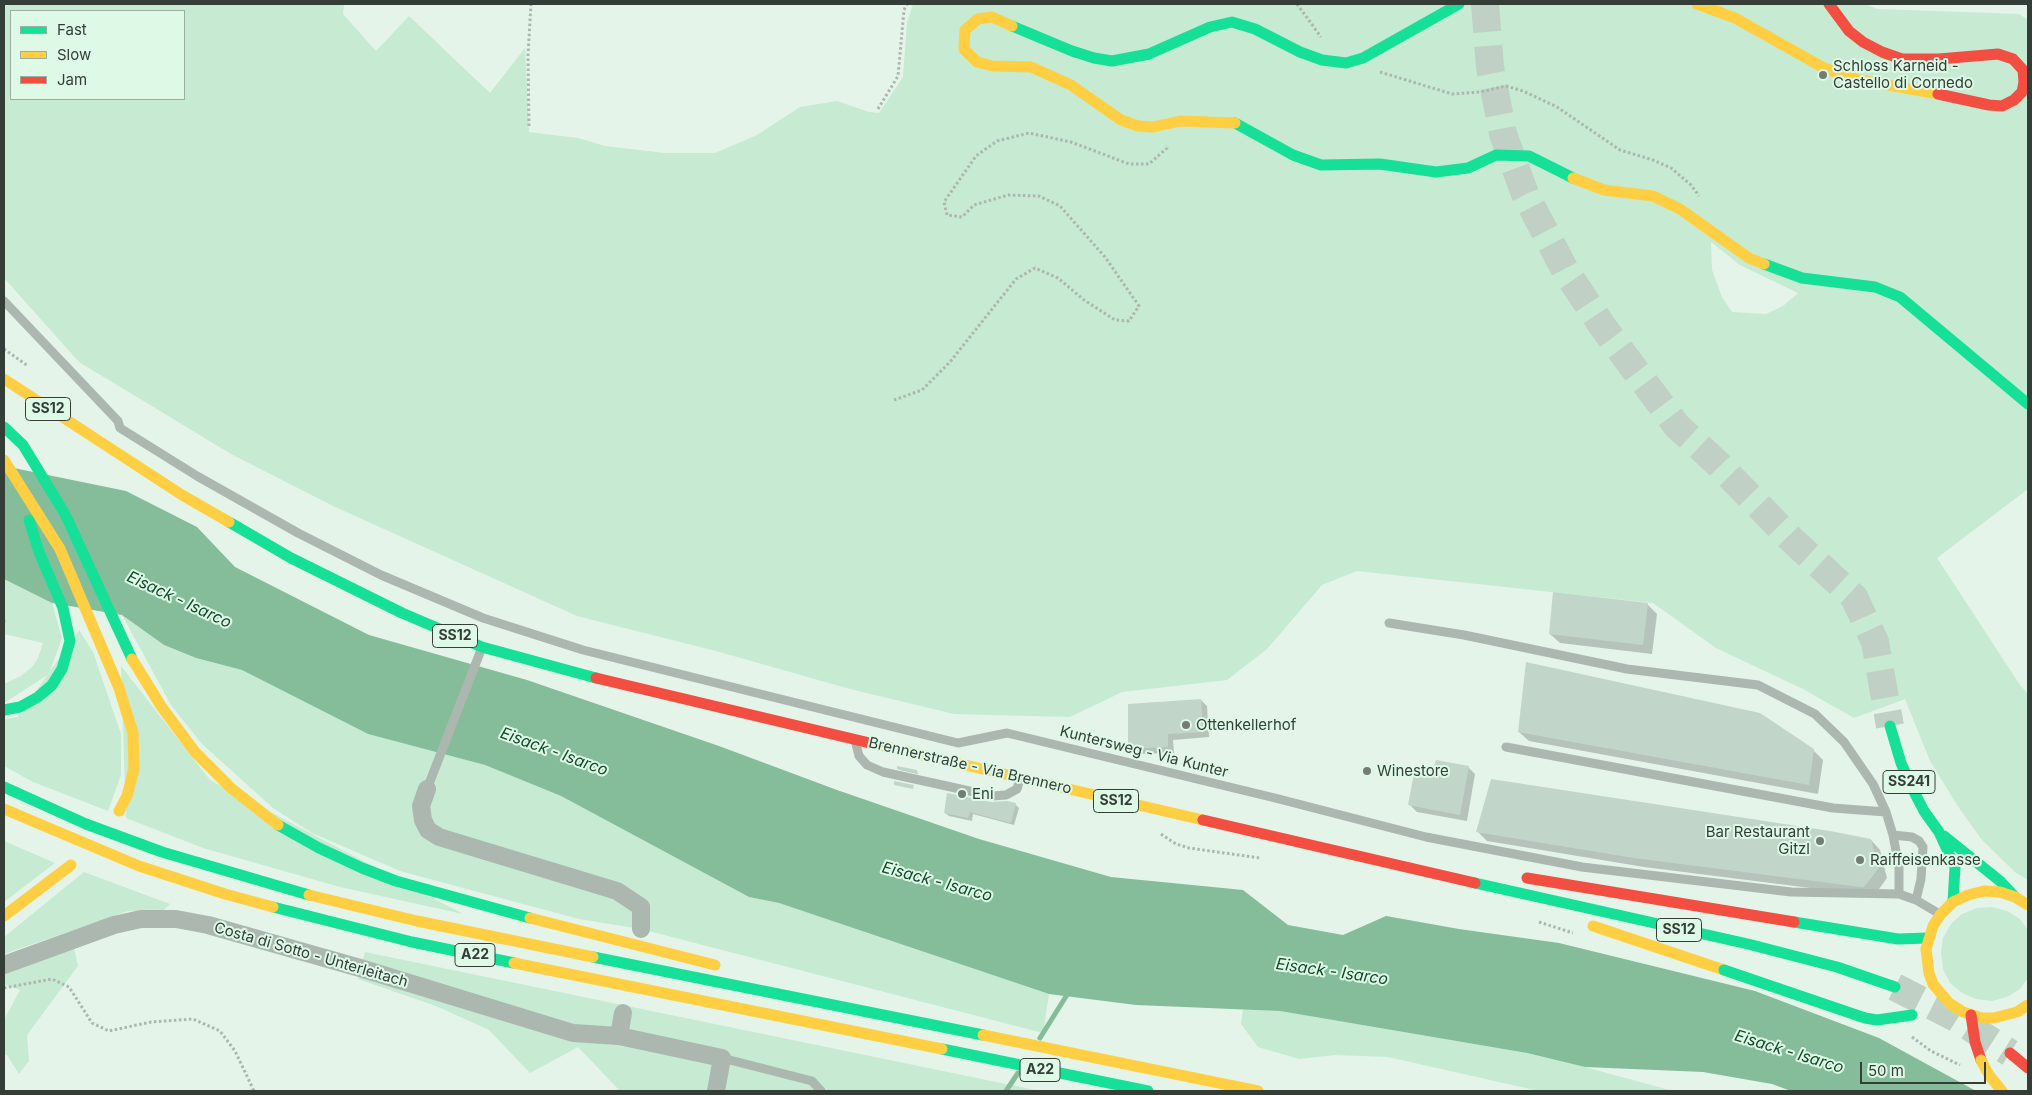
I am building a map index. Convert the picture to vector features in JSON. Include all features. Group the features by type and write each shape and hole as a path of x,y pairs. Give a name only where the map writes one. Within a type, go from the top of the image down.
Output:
{"main road":[{"path":"1459,4 1363,58 1346,62 1322,60 1300,52 1255,29 1232,22 1210,27 1148,54 1112,61 1072,51 992,17 978,19 965,30 964,49 976,62 993,66 1031,67 1071,85 1121,120 1138,126 1153,127 1180,121 1234,123 1293,155 1321,165 1380,164 1436,172 1468,168 1496,155 1529,156 1579,181 1604,190 1653,196 1680,209 1748,258 1802,278 1875,287 1900,297 2028,404"},
{"path":"1697,4 1736,18 1824,68 1855,79 1963,98 1989,105 2002,106 2014,100 2022,92 2024,82 2023,70 2013,58 1998,54 1939,59 1902,59 1882,52 1863,42 1849,31 1829,4"},
{"name":"SS12","path":"4,379 182,495 290,558 402,613 482,647 556,668 717,708 854,739"},
{"path":"4,427 23,445 65,514 136,667 161,706 195,752 231,788 272,821 319,848 362,868 405,884 723,966"},
{"path":"4,460 19,488 60,549 119,688 133,733 134,769 127,796 119,811"},
{"path":"46,481 60,549"},
{"path":"4,710 20,707 38,698 52,685 62,670 70,641 64,608 39,552 19,488"},
{"name":"SS241","path":"1890,726 1901,763 1912,788 1924,811 1939,832 1955,867 1953,902"},
{"name":"Brennerstraße - Via Brennero","path":"854,739 1378,861"},
{"name":"A22","path":"4,787 86,824 162,852 238,876 328,900 417,921 820,1004 1258,1091"},
{"name":"A22","path":"4,809 100,851 190,883 282,910 412,942 1148,1091"},
{"name":"SS241","path":"1939,832 2000,881 2015,897"},
{"path":"4,916 72,858"},
{"path":"1378,861 1484,873"},
{"name":"SS12","path":"1378,861 1748,944 1837,966 1895,987"},
{"path":"123,872 156,879 190,883"},
{"path":"1512,876 1898,939 1928,938"},
{"path":"2028,905 2015,897 2000,892 1984,891 1968,895 1953,902 1940,914 1928,938 1926,949 1929,973 1937,990 1948,1003 1971,1015 1982,1018 2006,1016 2028,1004"},
{"path":"1521,894 1561,913"},
{"path":"1586,924 1865,1018 1877,1020 1912,1015 1948,1003"},
{"path":"762,978 820,1004"},
{"path":"1971,1015 1975,1042 1981,1060 1989,1075 2002,1091"},
{"path":"2010,1053 2028,1068"}],"street":[{"path":"427,789 421,806 423,820 428,830 438,837 617,891 641,908 641,929"},
{"name":"Costa di Sotto - Unterleitach","path":"4,965 114,925 141,919 176,919 208,925 573,1032 619,1036 722,1058"},
{"path":"619,1036 623,1013"},
{"path":"716,1091 722,1058"}],"lane":[{"name":"Kuntersweg - Via Kunter","path":"4,301 118,421 120,428 197,476 298,534 381,575 483,618 583,650 958,743 1007,733 1426,837 1582,867 1790,892 1899,894 1916,900 1940,914"},
{"path":"1389,622 1464,635 1627,669 1758,685 1815,714 1844,742 1867,772 1886,812 1894,835 1899,867 1899,894"},
{"path":"427,789 482,647"},
{"path":"854,739 859,756 867,765 883,772 992,796 1006,795 1017,789 1020,778"},
{"path":"1506,748 1833,808 1886,812"},
{"path":"1894,835 1912,837 1919,841 1923,847 1921,879 1916,900"},
{"name":"Costa di Sotto - Unterleitach","path":"722,1058 812,1081 821,1091"}],"path":[{"path":"529,126 528,55 531,4"},
{"path":"878,109 898,76 904,10 907,4"},
{"path":"1298,4 1322,39"},
{"path":"1373,70 1452,94 1480,92 1506,86 1523,91 1557,107 1620,150 1653,160 1671,168 1691,185 1704,203"},
{"path":"894,400 922,390 950,362 1016,278 1035,268 1058,278 1084,300 1115,320 1129,321 1139,306 1105,257 1060,206 1039,196 1008,195 974,205 962,217 947,215 944,202 976,156 997,141 1029,133 1072,142 1129,164 1150,164 1168,148 1166,124"},
{"path":"4,988 52,978 69,987 92,1023 109,1031 151,1022 193,1019 220,1031 235,1051 254,1091"}],"shaded area":[{"path":"4,4 344,4 343,14 376,51 409,16 490,93 525,48 529,132 578,138 605,146 665,153 715,153 757,135 800,107 837,101 869,112 879,113 903,77 907,23 913,4 1865,4 1877,9 2019,14 2028,20 2028,489 1937,558 2020,685 2028,694 2028,880 2016,873 1982,840 1957,805 1930,761 1905,699 1854,718 1803,689 1716,648 1653,603 1357,571 1322,585 1267,649 1227,680 1122,692 1070,717 954,714 850,689 716,651 577,616 333,506 231,454 79,362 4,278","holes":["1711,242 1740,265 1798,293 1783,306 1766,314 1732,312 1722,297 1712,270"]},
{"path":"4,579 52,603 62,638 49,674 4,703 4,684 21,676 33,666 43,643 4,634"},
{"path":"122,615 164,645 196,658 242,670 368,734 485,765 561,796 749,897 779,903 1049,994 1043,1033 641,929 579,919 400,871 312,833 273,808 202,744 171,705"},
{"path":"79,630 93,652 121,734 121,775 108,811 33,782 4,766 4,719 18,717"},
{"path":"121,666 210,780 463,914 340,887 203,848 126,818"},
{"path":"4,841 55,863 4,902"},
{"path":"84,872 170,904 164,910 128,911 4,954 4,937"},
{"path":"1992,907 2007,911 2020,919 2028,930 2028,978 2020,989 2007,997 1992,1001 1976,999 1962,993 1950,983 1943,969 1941,953 1943,938 1951,924 1962,914 1977,908"},
{"path":"74,948 78,966 27,1035 29,1061 19,1074 7,1055 4,1055 4,1020 20,990 4,984 4,974"},
{"path":"365,952 1040,1091 620,1091 578,1047 530,1073 489,1030 436,1006 358,979"},
{"path":"1243,1009 1280,1011 1527,1053 1673,1091 1539,1091 1388,1057 1335,1055 1299,1059 1258,1047 1241,1024"}],"water":[{"name":"Eisack - Isarco","path":"4,466 126,491 197,527 235,567 369,635 527,680 979,839 1111,877 1243,890 1288,925 1343,935 1386,916 1459,929 1559,943 1755,991 1879,1038 1976,1091 1791,1091 1772,1084 1703,1072 1585,1067 1527,1053 1280,1011 1136,1005 1049,994 779,903 749,897 561,796 485,765 368,734 242,670 196,658 164,645 122,615 52,603 4,579"}],"building":[{"path":"1553,592 1648,603 1643,645 1549,634"},
{"path":"1526,662 1760,713 1814,749 1809,785 1518,732"},
{"path":"1201,699 1203,732 1168,734 1168,747 1128,749 1128,704"},
{"path":"1436,760 1469,766 1460,815 1408,805 1414,773 1432,776"},
{"path":"897,766 917,770 917,773 897,769"},
{"path":"1491,779 1830,831 1871,839 1878,869 1864,887 1861,887 1634,858 1476,832"},
{"path":"894,781 914,785 913,789 894,785"},
{"path":"947,793 991,802 1007,801 1016,803 1011,823 970,812 968,818 944,813"}],"waterway":[{"path":"1040,1038 1070,990"},
{"path":"1006,1091 1018,1073"}],"tunnel":[{"path":"1485,4 1490,67 1503,134 1525,194 1565,270 1603,327 1677,426 1717,463 1793,541 1854,597 1875,642 1890,726"},
{"path":"1895,987 1954,1017 2010,1053"}],"traffic: fast":[{"path":"1012,26 1072,51 1112,61 1149,54 1210,27 1232,22 1255,29 1300,52 1322,60 1346,63 1363,58 1459,4"},
{"path":"1235,123 1293,155 1321,165 1380,164 1436,172 1468,168 1496,155 1529,156 1573,178"},
{"path":"1764,264 1802,278 1875,287 1900,297 2028,404"},
{"path":"4,427 23,445 65,514 132,659"},
{"path":"4,710 20,707 38,697 52,685 62,669 70,641 63,608 39,552 29,520"},
{"path":"229,522 291,558 402,613 482,647 596,678"},
{"path":"1890,726 1901,763 1912,788 1924,811 1939,832 1955,867 1953,902"},
{"path":"4,787 86,824 162,852 309,895"},
{"path":"278,825 319,848 396,881 530,918"},
{"path":"1944,836 2000,881 2015,897"},
{"path":"1475,883 1748,944 1837,967 1895,987"},
{"path":"273,907 412,942 514,963"},
{"path":"1794,922 1898,939 1928,938"},
{"path":"593,957 983,1035"},
{"path":"1724,970 1865,1018 1877,1020 1912,1015"},
{"path":"942,1049 1148,1091"}],"traffic: slow":[{"path":"1697,4 1735,18 1824,68 1855,79 1938,94"},
{"path":"1012,26 992,17 978,19 965,30 964,49 977,62 993,66 1031,67 1071,85 1121,120 1138,126 1153,127 1180,121 1235,123"},
{"path":"1573,178 1604,190 1653,196 1680,209 1749,258 1764,264"},
{"path":"4,379 182,495 229,522"},
{"path":"4,460 60,549 119,688 133,733 134,769 127,796 119,811"},
{"path":"132,659 161,706 195,752 231,788 278,825"},
{"path":"874,744 1203,820"},
{"path":"4,809 139,866 225,894 273,907"},
{"path":"4,916 71,865"},
{"path":"2028,905 2015,897 2000,892 1984,891 1968,895 1953,902 1940,915 1933,926 1926,949 1929,973 1933,984 1949,1003 1963,1012 1982,1018 1994,1018 2017,1012 2028,1005"},
{"path":"309,895 417,921 593,957"},
{"path":"530,918 715,965"},
{"path":"1593,926 1724,970"},
{"path":"514,963 942,1049"},
{"path":"983,1035 1258,1091"},
{"path":"1981,1060 1989,1075 2002,1091"}],"traffic: jam":[{"path":"1829,4 1849,31 1863,42 1882,52 1902,59 1939,59 1998,54 2013,59 2023,70 2024,82 2022,92 2014,100 2002,106 1938,94"},
{"path":"596,678 874,744"},
{"path":"1203,820 1475,883"},
{"path":"1527,878 1794,922"},
{"path":"1971,1015 1975,1042 1981,1060"},
{"path":"2010,1053 2028,1068"}],"place":[{"name":"Schloss Karneid - Castello di Cornedo","path":"1823,75"},
{"name":"Ottenkellerhof","path":"1186,725"},
{"name":"Winestore","path":"1367,771"},
{"name":"Eni","path":"962,794"},
{"name":"Bar Restaurant Gitzl","path":"1820,841"},
{"name":"Raiffeisenkasse","path":"1860,860"}]}
